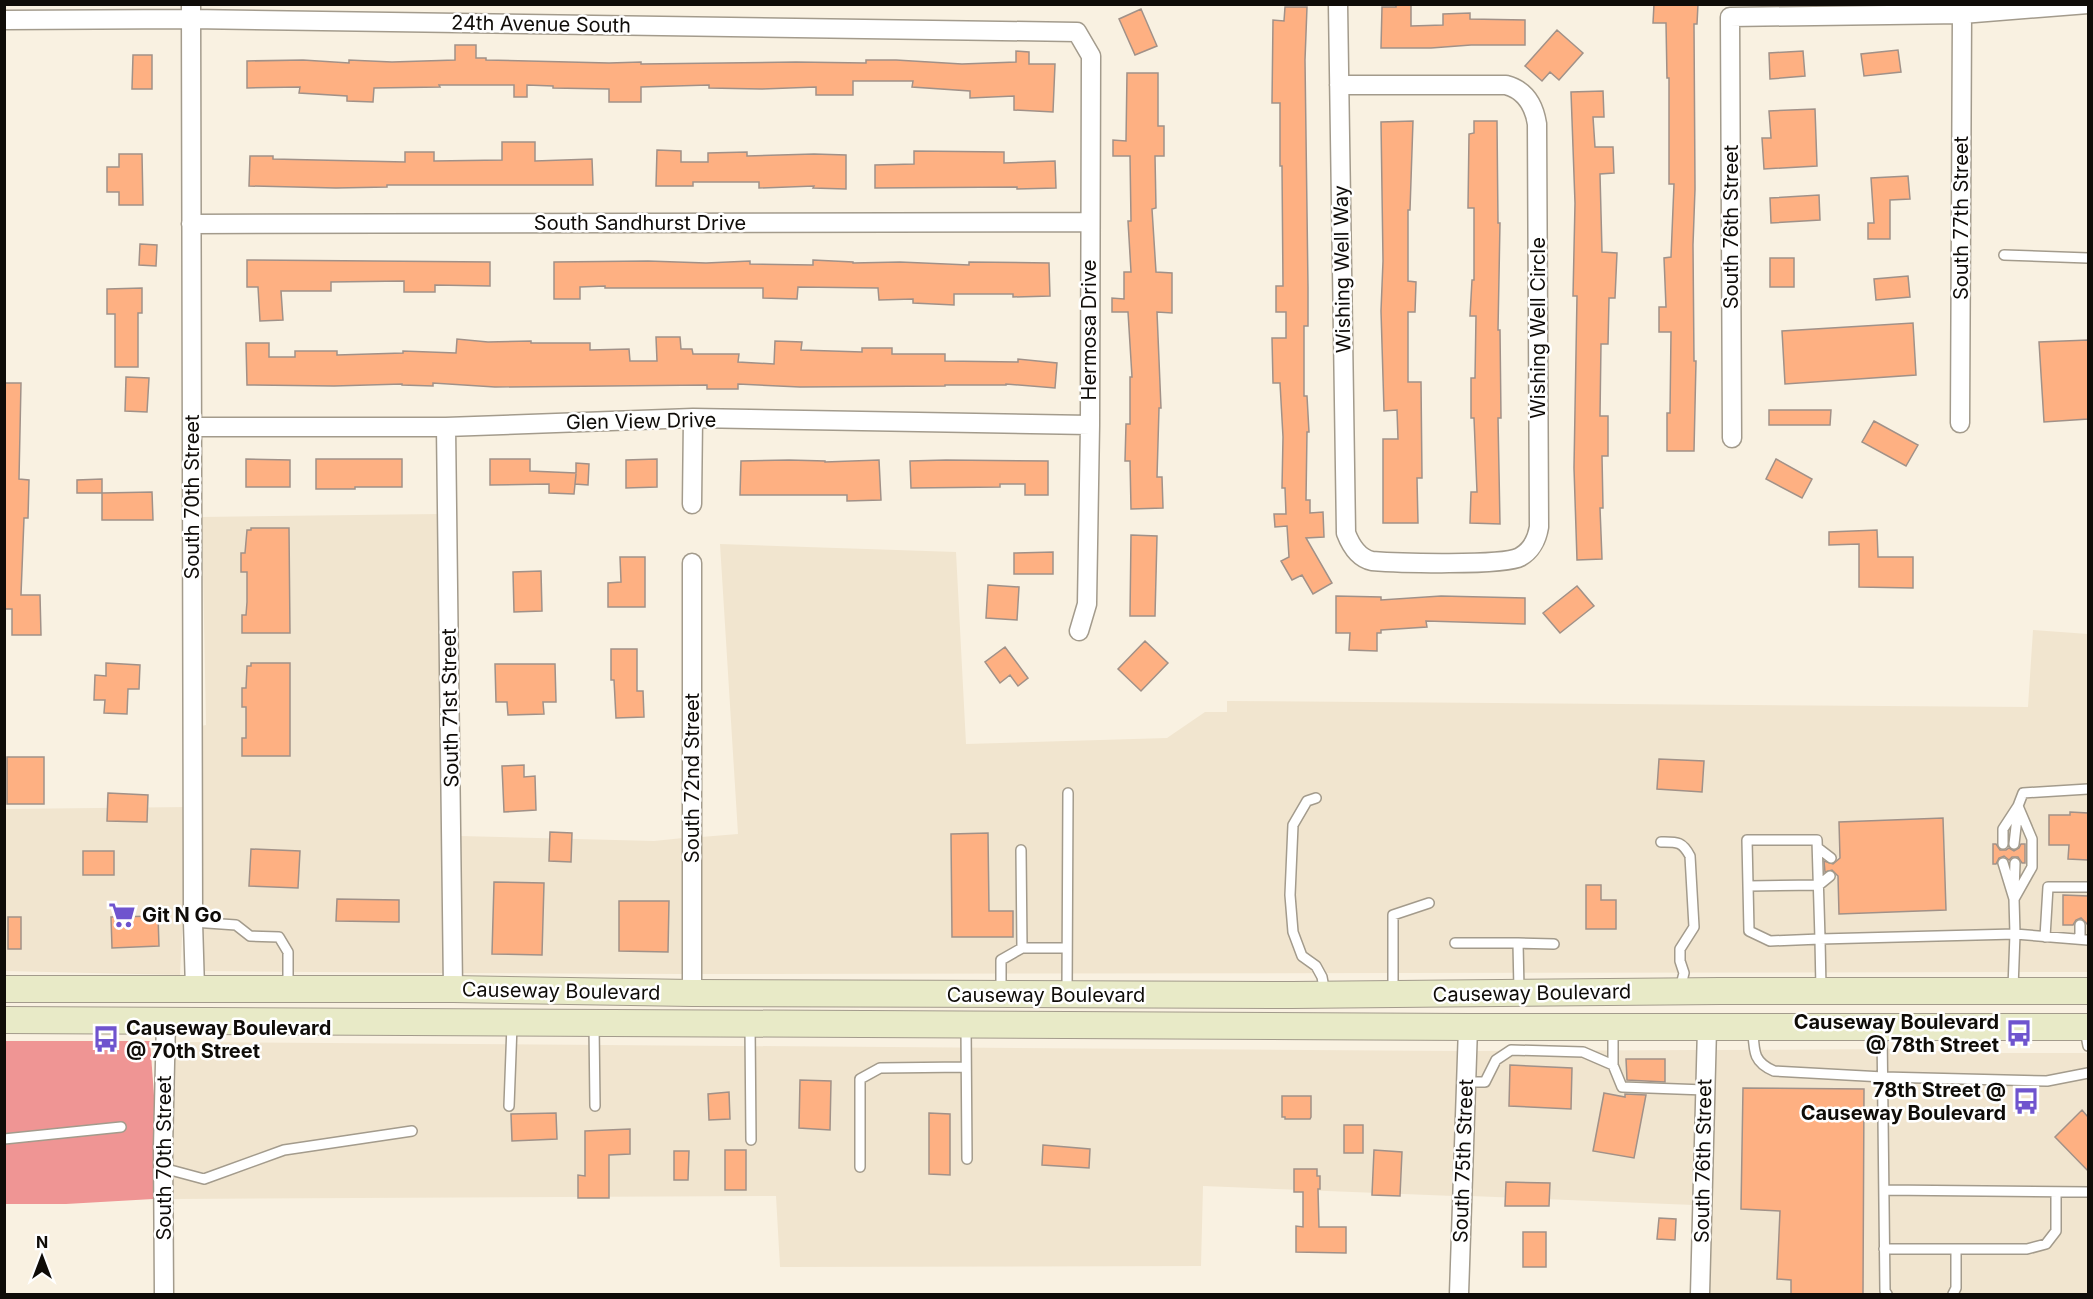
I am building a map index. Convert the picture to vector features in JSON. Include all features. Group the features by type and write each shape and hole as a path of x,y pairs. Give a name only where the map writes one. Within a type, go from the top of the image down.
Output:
{"main road":[{"name":"Causeway Boulevard","path":"4,989 453,989 1067,995 2088,990"},
{"path":"165,989 166,1021"},
{"path":"195,989 195,1021"},
{"path":"1468,1027 1473,1015 1486,1009 1695,1004 1720,991"},
{"name":"Causeway Boulevard","path":"4,1020 1468,1027 1543,1039 1613,1028 1882,1028 2087,1034"}],"street":[{"name":"Wishing Well Way","path":"1338,4 1346,533"},
{"path":"1962,14 2088,4"},
{"name":"24th Avenue South","path":"4,20 191,12 1077,32"},
{"name":"South 70th Street","path":"191,12 192,922 195,989"},
{"name":"South 76th Street","path":"1732,438 1730,17 1962,14"},
{"name":"South 77th Street","path":"1960,423 1962,14"},
{"name":"Hermosa Drive","path":"1077,32 1090,56 1087,604 1079,631"},
{"name":"Wishing Well Circle","path":"1339,85 1506,85 1525,96 1534,109 1537,124 1539,527 1537,536 1527,552 1511,560 1385,562 1361,557 1349,542 1346,533"},
{"name":"South Sandhurst Drive","path":"191,224 1089,222"},
{"path":"693,418 693,504"},
{"name":"Glen View Drive","path":"192,427 446,427 693,418 1089,425"},
{"name":"South 71st Street","path":"446,427 453,989"},
{"name":"South 72nd Street","path":"692,993 693,562"},
{"path":"970,1025 989,994"},
{"name":"South 70th Street","path":"164,1294 163,1168 166,1021"},
{"name":"South 75th Street","path":"1459,1294 1468,1027"},
{"name":"South 76th Street","path":"1700,1294 1707,1028"}],"lane":[{"path":"2004,255 2088,258"},
{"path":"2003,844 2003,829 2018,806 2023,793 2088,789"},
{"path":"1067,995 1068,793"},
{"path":"1316,798 1307,801 1293,825 1290,895 1293,932 1302,956 1316,966 1322,977 1326,995"},
{"path":"2014,844 2018,806"},
{"path":"2014,899 2032,867 2032,839 2018,806"},
{"path":"1821,991 1820,939 1819,885 1817,840 1747,840 1749,930 1770,940 1820,939 2015,934 2084,939 2080,925"},
{"path":"1661,842 1676,842 1685,846 1690,856 1694,927 1680,949 1680,961 1684,973 1680,991"},
{"path":"1818,848 1831,858"},
{"path":"1021,850 1022,948"},
{"path":"2003,864 2014,899"},
{"path":"2013,990 2014,864"},
{"path":"1749,886 1819,885 1830,876"},
{"path":"2044,937 2048,887 2083,890"},
{"path":"1393,994 1393,915 1429,903"},
{"path":"192,922 236,925 250,936 279,938 288,952 288,989"},
{"path":"1455,943 1554,944"},
{"path":"1518,943 1520,993"},
{"path":"989,994 1001,960 1022,948 1067,948"},
{"path":"509,1106 512,1023"},
{"path":"594,1023 595,1106"},
{"path":"750,1023 750,1140"},
{"path":"966,1159 966,1067 970,1025"},
{"path":"1613,1028 1613,1065 1622,1087 1705,1090"},
{"path":"1753,1028 1755,1053 1761,1066 1774,1071 1883,1077 2047,1081 2088,1073"},
{"path":"1882,1028 1884,1248 1885,1291 1887,1294"},
{"path":"1466,1082 1485,1082 1497,1060 1511,1050 1543,1039 1613,1065"},
{"path":"860,1167 860,1079 880,1068 966,1067"},
{"path":"4,1139 121,1127"},
{"path":"163,1168 204,1179 284,1150 412,1131"},
{"path":"1884,1190 2088,1192"},
{"path":"1884,1248 2027,1249 2046,1244 2056,1232 2056,1192"},
{"path":"1953,1294 1956,1288 1956,1249"}],"shaded area":[{"path":"439,514 444,973 203,971 201,726 206,725 202,517"},
{"path":"720,544 956,552 966,744 1167,738 1205,712 1227,712 1227,701 2028,707 2033,630 2088,634 2088,972 701,974 701,837 738,834"},
{"path":"189,807 180,975 5,971 5,809"},
{"path":"460,836 654,841 683,838 683,974 461,973"},
{"path":"4,1041 150,1041 155,1109 153,1199 66,1204 5,1204"},
{"path":"174,1042 1458,1051 1454,1196 1203,1186 1201,1266 780,1267 776,1196 172,1199"},
{"path":"1901,1049 1968,1053 2088,1053 2088,1294 1709,1294 1715,1050"},
{"path":"1697,1050 1694,1205 1471,1196 1476,1051"}],"building":[{"path":"1396,4 1411,4 1411,26 1443,25 1443,14 1470,13 1470,19 1525,20 1525,45 1381,48 1382,7 1396,7"},
{"path":"1654,4 1698,4 1697,24 1694,24 1693,245 1694,361 1696,361 1694,451 1667,451 1671,332 1659,332 1659,307 1666,307 1664,258 1671,257 1674,184 1669,184 1669,78 1667,78 1666,23 1653,23"},
{"path":"1285,7 1307,7 1305,60 1308,326 1304,326 1304,396 1307,396 1309,432 1307,432 1306,500 1310,500 1310,513 1323,512 1324,537 1306,538 1332,583 1313,594 1302,575 1292,580 1281,561 1289,557 1287,526 1275,527 1274,514 1286,514 1285,488 1282,488 1283,437 1280,383 1273,383 1272,338 1286,338 1286,312 1276,312 1276,286 1283,286 1282,166 1280,166 1280,103 1272,103 1273,20 1284,21"},
{"path":"1141,9 1157,46 1135,55 1119,19"},
{"path":"1557,30 1583,53 1559,80 1550,72 1542,81 1525,66"},
{"path":"455,45 476,45 476,58 486,58 486,60 641,62 641,64 866,63 866,60 896,60 962,64 1016,62 1016,51 1029,52 1029,64 1055,64 1053,112 1014,110 1014,96 970,98 970,91 912,87 913,81 853,81 853,95 816,95 816,87 761,89 709,88 709,85 641,87 641,102 609,102 609,89 527,85 527,97 514,97 514,85 374,88 373,102 347,101 347,96 299,93 300,87 247,88 247,61 303,60 349,63 349,60 392,62 455,60"},
{"path":"1898,50 1901,72 1864,76 1861,54"},
{"path":"1803,51 1805,76 1770,79 1769,53"},
{"path":"133,55 152,55 152,89 132,89"},
{"path":"1127,73 1158,73 1158,126 1164,126 1164,156 1155,156 1156,208 1152,209 1156,272 1172,273 1172,313 1157,312 1161,408 1159,408 1157,477 1162,477 1163,508 1131,509 1130,461 1125,461 1126,424 1130,424 1130,377 1132,377 1128,312 1112,312 1112,298 1124,299 1124,272 1131,272 1128,221 1131,221 1130,156 1113,156 1113,140 1126,141"},
{"path":"1603,91 1604,117 1593,117 1595,147 1613,147 1614,173 1600,174 1602,252 1617,253 1615,298 1609,298 1608,344 1601,344 1600,416 1608,416 1608,456 1602,456 1603,508 1600,508 1602,559 1577,560 1574,468 1577,296 1573,296 1575,203 1571,92"},
{"path":"1815,109 1817,166 1764,169 1762,138 1771,138 1769,111"},
{"path":"1413,121 1410,210 1408,210 1408,281 1416,282 1415,312 1408,312 1408,382 1421,382 1422,478 1417,478 1418,523 1383,523 1383,439 1398,439 1397,410 1384,411 1381,311 1383,261 1381,122"},
{"path":"1474,121 1497,121 1498,223 1500,223 1498,330 1500,330 1501,418 1498,418 1500,524 1470,523 1471,492 1477,492 1474,418 1471,418 1471,378 1475,378 1476,316 1470,316 1472,280 1474,280 1474,208 1468,208 1469,134 1474,133"},
{"path":"502,142 535,142 535,161 592,159 593,185 387,185 387,187 336,188 249,186 250,156 273,156 273,159 405,162 405,152 434,152 434,161 502,160"},
{"path":"657,150 681,151 681,162 708,162 708,153 747,152 747,156 846,155 846,189 813,188 814,186 759,188 759,182 693,182 693,186 656,186"},
{"path":"914,151 1004,152 1004,163 1055,161 1056,188 875,188 875,165 914,164"},
{"path":"119,154 142,154 143,205 119,205 119,192 107,192 107,167 119,167"},
{"path":"1908,176 1910,199 1890,200 1890,239 1868,239 1868,223 1874,223 1871,178"},
{"path":"1819,195 1820,220 1771,223 1770,198"},
{"path":"140,244 157,245 156,266 139,265"},
{"path":"1770,258 1794,258 1794,287 1770,287"},
{"path":"247,260 490,262 490,286 435,285 435,292 404,292 404,281 331,282 331,291 281,291 283,320 260,321 258,287 247,287"},
{"path":"813,260 969,265 969,262 1049,263 1050,296 954,294 954,305 913,303 913,299 879,300 878,288 798,287 797,299 763,298 763,288 605,288 605,286 580,287 580,299 554,299 554,262 750,261 750,264 813,265"},
{"path":"1908,276 1910,297 1876,300 1874,279"},
{"path":"142,288 142,313 138,313 138,367 115,367 115,314 107,314 107,289"},
{"path":"1913,323 1916,375 1785,384 1782,331"},
{"path":"656,337 680,337 681,349 692,349 693,354 739,354 738,362 774,364 775,341 802,342 801,350 862,352 862,348 892,348 892,354 945,354 945,361 1018,362 1018,359 1057,363 1055,388 1006,384 800,387 738,384 738,389 707,389 707,385 495,387 433,383 433,386 402,384 247,385 246,343 269,343 269,357 295,357 295,351 337,351 337,355 403,353 403,351 456,353 457,339 488,342 590,343 590,350 629,349 630,361 657,361"},
{"path":"2088,340 2088,419 2044,422 2039,342"},
{"path":"126,377 149,378 147,412 125,411"},
{"path":"4,383 21,383 19,479 29,480 28,518 24,518 21,595 40,595 41,635 12,635 12,609 4,609"},
{"path":"1769,410 1831,410 1830,425 1769,425"},
{"path":"1874,421 1918,445 1906,466 1862,442"},
{"path":"246,459 290,460 290,487 246,487"},
{"path":"316,459 402,459 402,487 316,489"},
{"path":"490,459 530,459 530,471 576,473 576,463 589,464 588,485 575,484 574,494 549,493 549,484 490,485"},
{"path":"657,459 657,487 626,488 626,460"},
{"path":"1776,459 1812,479 1802,498 1766,479"},
{"path":"879,460 881,500 847,501 847,495 740,495 741,461 825,462"},
{"path":"910,461 1048,461 1048,495 1025,495 1025,484 1000,484 1000,487 911,488"},
{"path":"102,479 102,493 77,493 77,480"},
{"path":"152,492 153,520 102,520 102,493"},
{"path":"251,528 289,528 290,633 242,633 242,615 246,615 247,572 241,572 241,553 245,553 247,530"},
{"path":"1877,530 1878,557 1913,557 1913,588 1859,587 1859,544 1829,545 1829,532"},
{"path":"1131,535 1157,536 1155,616 1130,616"},
{"path":"1053,552 1053,574 1014,574 1014,553"},
{"path":"620,557 645,557 645,607 608,607 608,583 621,582"},
{"path":"541,571 542,611 514,612 513,572"},
{"path":"988,585 1019,587 1017,620 986,618"},
{"path":"1577,586 1594,606 1560,633 1543,613"},
{"path":"1336,596 1381,597 1381,600 1441,596 1525,598 1525,624 1426,621 1427,627 1381,630 1381,633 1377,633 1377,651 1349,650 1350,633 1336,633"},
{"path":"1145,641 1168,663 1141,691 1118,669"},
{"path":"1005,647 1028,678 1018,686 1010,675 1000,683 985,662"},
{"path":"611,649 637,649 637,691 643,691 644,717 616,718 614,680 611,680"},
{"path":"106,663 140,665 139,689 128,689 127,714 104,713 105,700 94,700 95,675 106,676"},
{"path":"251,663 290,663 290,756 242,756 242,738 246,738 246,707 242,707 242,688 246,688 247,666 251,666"},
{"path":"495,664 555,664 556,702 543,702 544,714 508,715 507,702 496,702"},
{"path":"7,757 44,757 44,804 7,804"},
{"path":"1659,759 1704,761 1702,792 1657,789"},
{"path":"524,765 524,777 535,776 536,810 504,812 502,766"},
{"path":"108,793 148,795 147,822 107,821"},
{"path":"2070,812 2088,813 2088,860 2068,859 2069,845 2049,845 2049,815 2070,815"},
{"path":"1943,818 1946,910 1839,914 1838,876 1832,870 1825,872 1824,861 1833,864 1840,858 1839,822"},
{"path":"550,832 572,833 571,862 549,861"},
{"path":"988,833 989,911 1013,911 1013,937 952,937 951,834"},
{"path":"1993,844 1996,844 2000,850 2009,848 2014,851 2021,844 2025,844 2025,863 2022,863 2018,857 2012,857 2009,860 2004,856 1993,864"},
{"path":"251,849 300,851 298,888 249,886"},
{"path":"83,851 114,851 114,875 83,875"},
{"path":"494,882 544,883 542,955 492,954"},
{"path":"1586,885 1601,885 1601,900 1616,900 1616,929 1586,929"},
{"path":"2063,895 2088,896 2088,925 2081,918 2073,925 2063,925"},
{"path":"337,899 399,900 399,922 336,921"},
{"path":"619,901 669,901 668,952 619,951"},
{"path":"158,916 159,946 112,948 111,917"},
{"path":"8,917 21,917 21,949 8,949"},
{"path":"1626,1059 1665,1059 1665,1082 1627,1080"},
{"path":"1510,1065 1572,1068 1571,1109 1509,1106"},
{"path":"800,1080 831,1081 830,1130 799,1128"},
{"path":"1743,1088 1864,1089 1863,1294 1791,1294 1791,1280 1777,1279 1780,1211 1741,1209"},
{"path":"729,1092 730,1119 709,1120 708,1094"},
{"path":"1604,1093 1625,1097 1625,1094 1646,1095 1634,1158 1593,1151"},
{"path":"1282,1096 1311,1096 1310,1119 1282,1117"},
{"path":"2082,1110 2088,1117 2088,1171 2055,1137"},
{"path":"556,1113 557,1139 512,1141 511,1114"},
{"path":"929,1113 950,1114 950,1175 929,1174"},
{"path":"1344,1125 1363,1125 1363,1153 1344,1153"},
{"path":"630,1129 630,1154 609,1155 609,1198 578,1198 578,1175 585,1176 585,1131"},
{"path":"1043,1145 1090,1149 1089,1168 1042,1165"},
{"path":"725,1150 746,1150 746,1190 725,1190"},
{"path":"1374,1150 1402,1152 1400,1196 1372,1195"},
{"path":"674,1151 689,1151 688,1180 674,1180"},
{"path":"1294,1169 1317,1169 1317,1176 1320,1176 1319,1227 1346,1227 1346,1253 1296,1252 1296,1226 1303,1227 1303,1192 1294,1192"},
{"path":"1506,1182 1550,1183 1549,1206 1505,1206"},
{"path":"1659,1218 1676,1219 1675,1240 1657,1239"},
{"path":"1523,1232 1546,1232 1546,1267 1523,1267"}],"place":[{"name":"Git N Go","path":"122,915"},
{"name":"Causeway Boulevard @ 78th Street","path":"2019,1033"},
{"name":"Causeway Boulevard @ 70th Street","path":"106,1039"},
{"name":"78th Street @ Causeway Boulevard","path":"2026,1101"}]}
